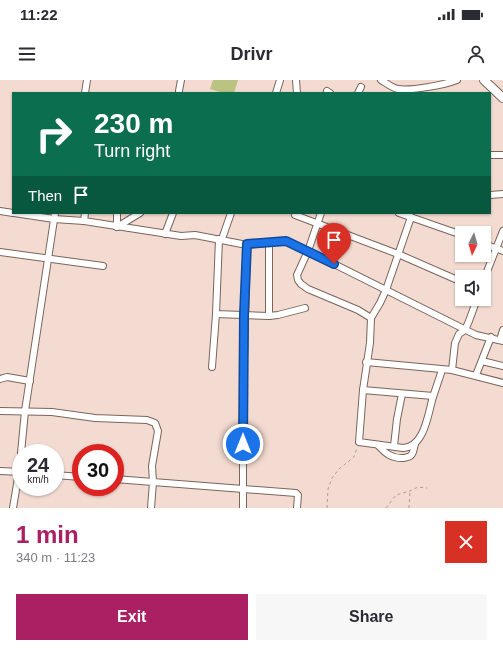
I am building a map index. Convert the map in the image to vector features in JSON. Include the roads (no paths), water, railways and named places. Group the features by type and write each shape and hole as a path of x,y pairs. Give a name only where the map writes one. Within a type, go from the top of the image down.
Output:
{"street":[{"path":"85,92 87,80"},
{"path":"179,91 181,80"},
{"path":"276,92 280,80"},
{"path":"296,80 298,92"},
{"path":"381,80 396,88 404,89 443,85 457,80"},
{"path":"484,80 503,98"},
{"path":"358,92 361,87"},
{"path":"491,155 503,155"},
{"path":"491,195 503,194"},
{"path":"0,211 12,213"},
{"path":"27,214 54,216 181,236 195,235 247,244 286,241 476,335 501,340 503,330"},
{"path":"84,221 85,214"},
{"path":"117,214 117,227"},
{"path":"117,227 138,214"},
{"path":"165,234 173,214"},
{"path":"212,367 220,239 231,214"},
{"path":"321,214 308,251 297,275 298,280 300,284 314,292 358,310 371,318"},
{"path":"402,214 455,233"},
{"path":"295,215 398,254 455,279"},
{"path":"22,444 25,411 54,216"},
{"path":"411,217 386,290 371,318 370,343 366,362 359,442 409,448 415,444"},
{"path":"487,270 503,231"},
{"path":"269,243 269,316"},
{"path":"243,508 244,315 247,244"},
{"path":"491,247 503,251"},
{"path":"0,252 103,266"},
{"path":"452,370 455,343 459,334 465,330 474,306"},
{"path":"216,314 269,316 305,308"},
{"path":"476,375 491,337"},
{"path":"482,360 503,366"},
{"path":"366,362 452,370 503,383"},
{"path":"378,445 392,457 409,457 412,455 415,444 422,434 426,424 433,396 442,370"},
{"path":"0,379 7,378 30,381"},
{"path":"363,390 433,396"},
{"path":"394,446 402,394"},
{"path":"0,411 52,412 96,418 147,420 155,423 158,431 152,466 153,482 151,508"},
{"path":"0,471 12,472"},
{"path":"124,480 296,494 298,498 297,508"},
{"path":"13,508 15,496"}]}
